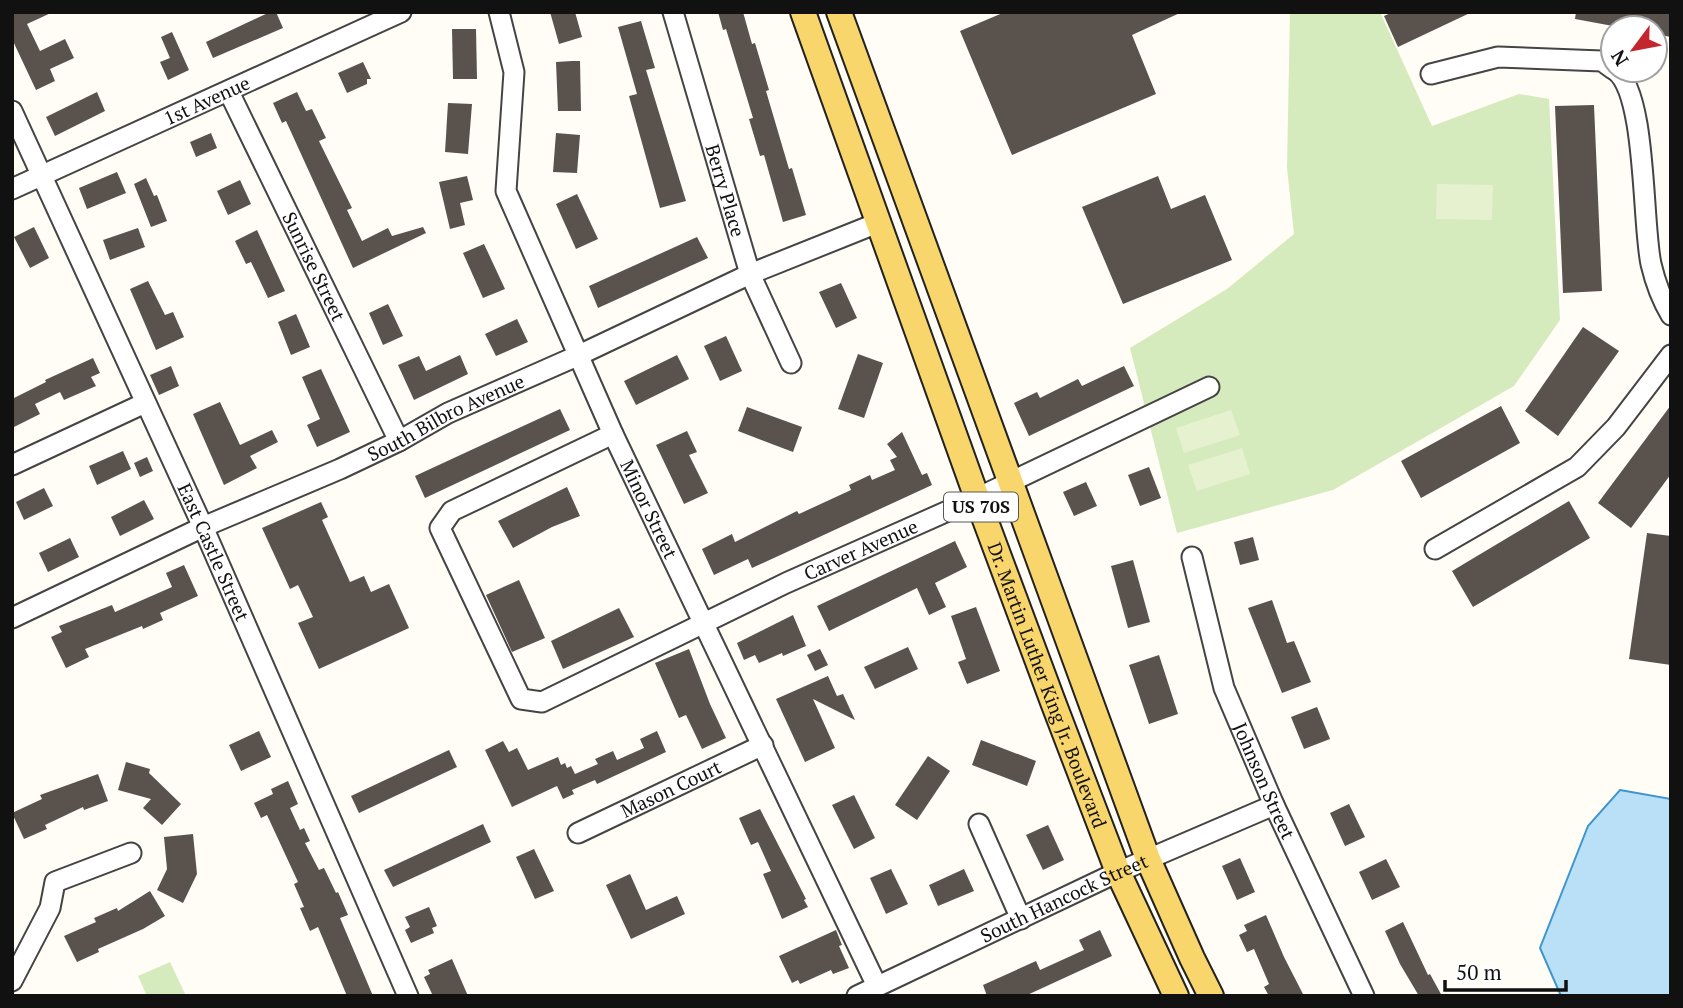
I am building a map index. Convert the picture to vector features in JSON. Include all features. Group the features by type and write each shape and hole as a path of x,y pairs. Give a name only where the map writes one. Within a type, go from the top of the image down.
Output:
{"main road":[{"name":"Dr. Martin Luther King Jr. Boulevard","path":"803,12 977,498 1118,872 1176,996"},
{"name":"Dr. Martin Luther King Jr. Boulevard","path":"839,12 1148,859 1211,996"}],"street":[{"name":"1st Avenue","path":"12,189 401,12"},
{"name":"Minor Street","path":"499,12 514,72 506,191 613,434 877,986"},
{"name":"Berry Place","path":"673,12 750,274 790,363"},
{"path":"1431,74 1498,57 1599,61"},
{"path":"1625,84 1635,109 1651,264 1669,310"},
{"name":"Sunrise Street","path":"229,92 398,441"},
{"name":"East Castle Street","path":"12,111 203,527 408,996"},
{"name":"South Bilbro Avenue","path":"12,618 203,527 340,469 443,416 750,274 880,222"},
{"path":"1435,549 1577,467 1616,427 1671,355"},
{"name":"Carver Avenue","path":"613,434 452,511 440,528 521,699 542,702 786,583 977,498 1209,387"},
{"path":"12,465 145,403"},
{"name":"Johnson Street","path":"1192,557 1224,688 1273,805 1364,996"},
{"name":"Mason Court","path":"578,833 763,745"},
{"name":"South Hancock Street","path":"857,996 1118,872 1273,805"},
{"path":"979,824 1021,919"},
{"path":"12,981 50,908 55,882 131,853"}],"green space":[{"path":"1290,12 1380,12 1432,126 1519,94 1549,99 1560,320 1514,386 1333,490 1177,533 1130,348 1227,289 1294,234 1287,168"},
{"path":"1437,184 1493,185 1492,220 1436,219"},
{"path":"1231,410 1240,435 1184,453 1176,428"},
{"path":"1242,448 1250,474 1197,491 1188,465"},
{"path":"170,962 186,996 147,996 138,976"}],"water":[{"path":"1620,790 1671,799 1671,996 1561,996 1540,948 1588,826"}],"building":[{"path":"12,12 53,12 27,24 40,51 65,39 74,58 50,69 55,81 36,90 12,39"},
{"path":"270,12 276,12 283,28 213,58 206,42"},
{"path":"550,12 575,12 582,37 559,44"},
{"path":"718,12 743,12 769,90 766,91 789,169 792,168 806,215 783,222 764,155 760,156 749,119 753,118 726,29 723,30"},
{"path":"1005,12 1182,12 1132,35 1156,94 1012,155 960,31"},
{"path":"1393,12 1472,12 1398,47 1384,16"},
{"path":"1576,12 1671,12 1671,37 1669,14 1599,14 1599,23 1575,19"},
{"path":"641,21 655,68 646,70 686,201 660,208 629,96 637,94 618,27"},
{"path":"452,29 476,29 477,79 453,79"},
{"path":"172,32 189,70 168,80 160,62 170,58 161,37"},
{"path":"580,61 581,111 558,111 556,62"},
{"path":"363,62 371,79 367,79 367,84 347,93 338,73"},
{"path":"97,92 105,111 55,136 46,117"},
{"path":"297,92 306,111 312,109 326,138 319,141 352,208 347,210 362,241 388,228 392,236 423,227 426,233 353,268 286,121 282,123 273,103"},
{"path":"448,103 472,104 468,154 445,152"},
{"path":"1594,105 1602,291 1563,293 1555,106"},
{"path":"211,133 217,148 196,157 190,142"},
{"path":"556,133 580,135 577,173 553,172"},
{"path":"117,172 126,193 87,209 79,188"},
{"path":"467,176 473,200 460,203 465,225 450,229 439,182"},
{"path":"1158,176 1171,209 1205,195 1232,260 1123,304 1082,207"},
{"path":"146,178 154,196 157,195 167,221 151,227 134,184"},
{"path":"240,180 251,204 228,215 217,191"},
{"path":"577,194 598,239 576,249 556,204"},
{"path":"34,227 49,258 30,268 14,237"},
{"path":"138,228 145,247 110,260 103,240"},
{"path":"257,230 285,291 268,298 251,262 246,264 235,241"},
{"path":"697,237 708,258 598,308 589,286"},
{"path":"484,244 505,289 483,298 463,253"},
{"path":"148,281 165,315 173,312 184,337 156,350 130,289"},
{"path":"841,283 857,318 836,328 819,292"},
{"path":"388,304 403,336 383,345 369,313"},
{"path":"296,314 310,347 291,355 278,322"},
{"path":"517,319 528,342 496,356 485,334"},
{"path":"1583,327 1619,351 1558,436 1525,411"},
{"path":"726,336 742,371 720,381 704,346"},
{"path":"858,354 883,363 864,418 838,409"},
{"path":"460,355 468,374 414,400 398,365 419,356 426,371"},
{"path":"677,355 689,379 636,405 624,381"},
{"path":"93,358 100,373 91,377 96,386 64,400 60,392 35,404 40,414 12,428 12,399"},
{"path":"171,366 179,386 159,395 150,375"},
{"path":"1124,366 1134,386 1029,436 1014,403 1037,392 1040,398 1078,379 1082,386"},
{"path":"321,369 350,432 317,447 307,425 320,419 302,377"},
{"path":"220,402 240,445 272,430 278,442 250,456 257,468 224,485 193,414"},
{"path":"1671,405 1671,474 1631,528 1598,503"},
{"path":"1501,406 1520,443 1421,498 1401,461"},
{"path":"747,407 802,427 793,452 738,431"},
{"path":"560,409 570,430 425,498 415,476"},
{"path":"687,431 697,452 689,455 708,493 684,504 656,445"},
{"path":"902,432 922,475 927,473 932,485 752,568 748,559 714,575 702,549 732,534 735,542 797,511 799,514 851,490 849,485 870,475 872,480 895,470 890,460 897,457 887,444"},
{"path":"123,451 131,469 97,485 89,466"},
{"path":"147,457 153,471 140,477 134,463"},
{"path":"1149,467 1161,498 1140,506 1128,475"},
{"path":"1086,482 1097,506 1074,516 1063,492"},
{"path":"567,487 580,516 552,527 513,548 498,521"},
{"path":"44,488 53,506 24,520 16,502"},
{"path":"144,500 154,519 120,536 111,517"},
{"path":"1569,501 1590,538 1473,607 1452,571"},
{"path":"321,502 328,517 322,520 350,582 364,576 371,592 389,584 409,628 319,669 298,623 313,617 298,585 290,589 262,528"},
{"path":"1647,533 1671,536 1671,665 1629,659"},
{"path":"1253,537 1259,560 1240,565 1234,542"},
{"path":"70,538 79,557 48,572 39,553"},
{"path":"955,541 967,567 935,583 946,607 929,615 917,588 829,631 817,606"},
{"path":"1133,560 1150,622 1128,628 1111,566"},
{"path":"184,565 198,596 160,613 163,620 85,649 89,657 66,668 51,637 62,632 59,626 112,605 115,612 172,587 166,573"},
{"path":"519,580 545,638 512,652 486,595"},
{"path":"1272,600 1287,643 1294,641 1311,682 1282,693 1248,608"},
{"path":"976,607 1000,671 967,684 958,662 966,659 951,616"},
{"path":"619,608 634,637 563,669 551,641"},
{"path":"793,615 806,646 759,663 755,655 744,660 737,643"},
{"path":"908,647 918,669 875,689 864,667"},
{"path":"689,649 726,738 702,749 686,715 679,718 655,663"},
{"path":"820,649 828,665 815,671 807,655"},
{"path":"1159,655 1178,714 1149,724 1129,665"},
{"path":"828,676 837,696 843,694 855,720 813,699 835,748 805,762 776,699"},
{"path":"1317,707 1330,739 1304,749 1291,717"},
{"path":"259,731 271,757 241,771 229,745"},
{"path":"657,731 666,752 597,784 595,780 572,790 574,794 563,799 557,786 512,807 485,750 503,741 509,752 517,748 528,770 558,757 561,765 565,763 567,768 571,766 575,774 598,764 595,759 613,751 617,760 644,748 640,739"},
{"path":"981,740 1036,761 1027,786 972,765"},
{"path":"449,750 457,767 359,813 351,796"},
{"path":"928,756 950,771 917,820 895,805"},
{"path":"126,762 150,769 149,773 181,804 162,825 143,808 151,799 118,790"},
{"path":"98,774 108,801 84,810 83,807 45,825 47,829 24,839 12,813 42,799 40,795"},
{"path":"288,781 298,804 290,808 300,830 304,828 310,841 305,843 319,870 324,868 336,893 338,892 348,915 340,918 373,996 347,996 318,927 310,931 294,884 298,882 267,815 261,818 254,803 273,794 271,789"},
{"path":"854,795 875,838 854,849 832,805"},
{"path":"1349,804 1365,837 1345,846 1330,813"},
{"path":"760,809 808,907 782,919 763,874 771,871 758,842 751,845 739,818"},
{"path":"483,824 491,842 393,887 384,870"},
{"path":"1048,825 1064,860 1043,870 1026,835"},
{"path":"193,834 197,874 183,903 157,890 167,869 164,837"},
{"path":"534,849 554,891 535,899 516,857"},
{"path":"1240,858 1255,892 1237,900 1222,866"},
{"path":"1386,859 1400,887 1372,900 1359,872"},
{"path":"891,869 908,904 886,914 870,878"},
{"path":"964,869 974,891 938,906 929,885"},
{"path":"630,874 646,910 677,896 685,914 631,939 606,885"},
{"path":"150,891 165,916 77,962 64,936 96,922 94,918 117,908 118,911"},
{"path":"429,907 437,926 432,928 434,933 411,943 405,930 410,927 405,917"},
{"path":"1266,915 1304,996 1269,996 1264,987 1269,984 1254,949 1247,952 1239,935 1247,931 1244,925"},
{"path":"1403,922 1428,975 1430,974 1442,996 1419,996 1400,964 1385,931"},
{"path":"836,930 842,945 839,946 849,968 833,974 831,970 800,984 798,980 792,983 779,956"},
{"path":"1100,930 1112,956 1025,996 987,996 983,985 1036,961 1040,970 1084,950 1079,940"},
{"path":"452,959 468,996 433,996 424,977 430,974 428,970"}]}
